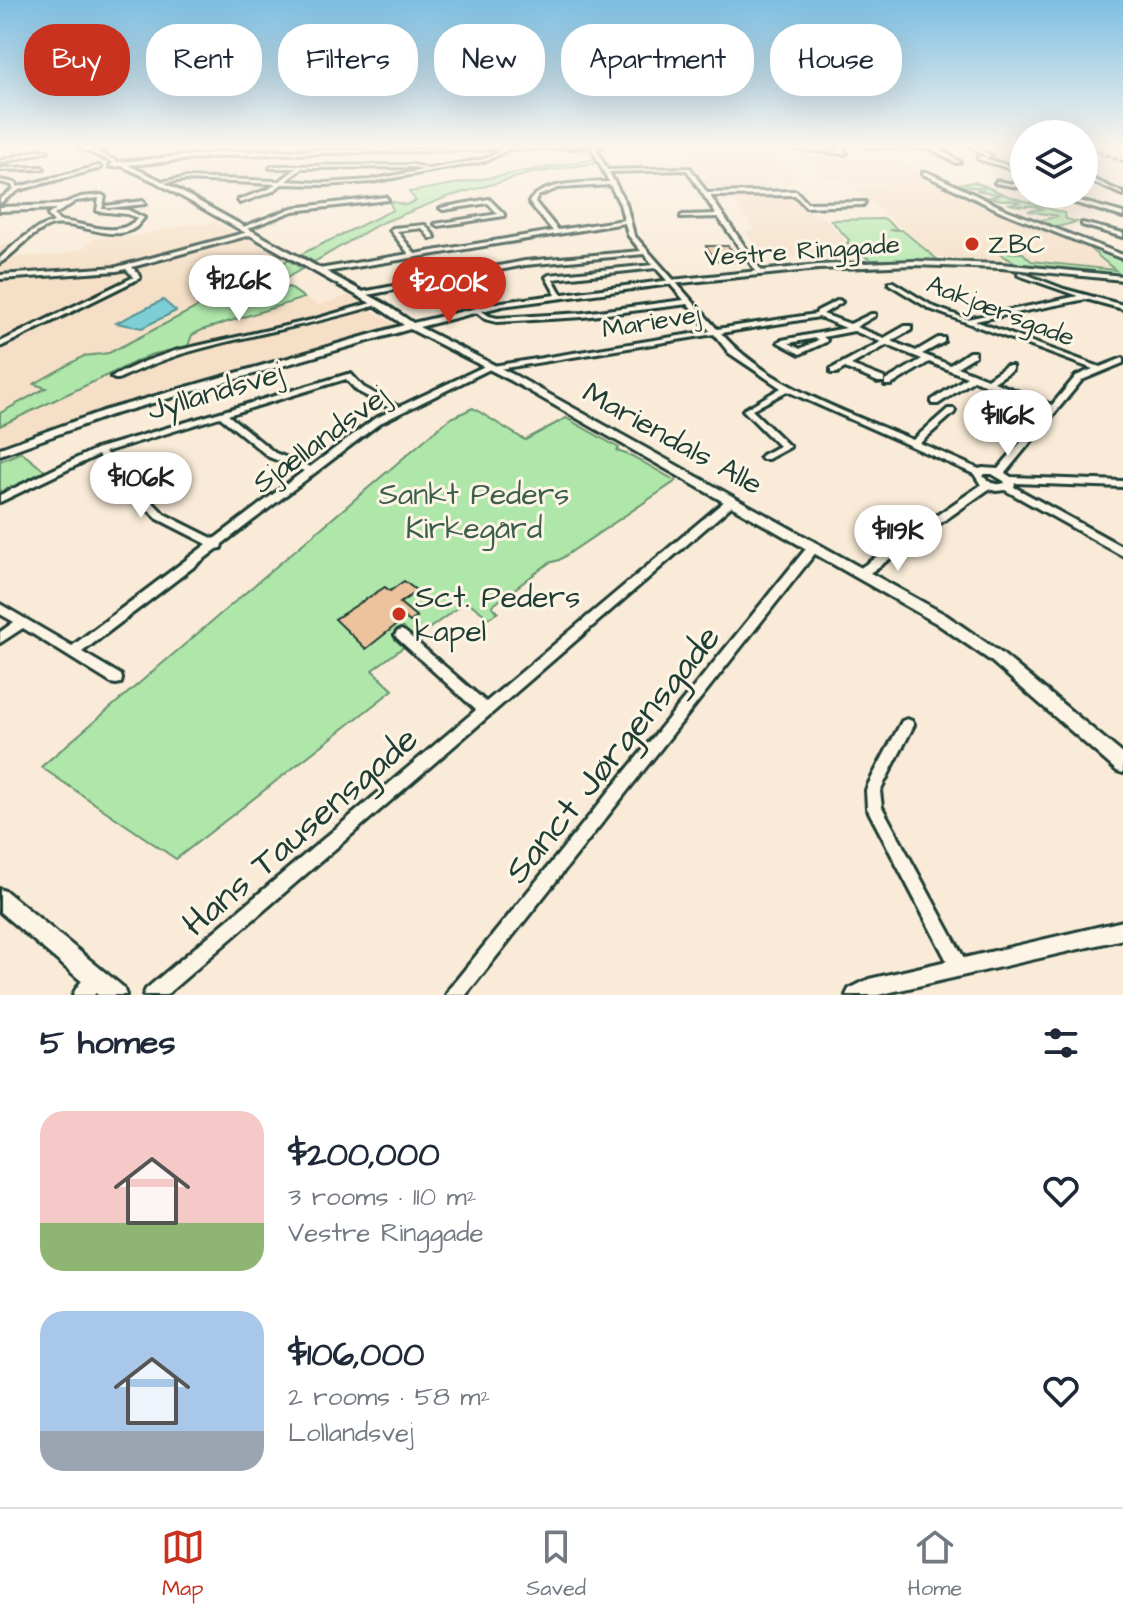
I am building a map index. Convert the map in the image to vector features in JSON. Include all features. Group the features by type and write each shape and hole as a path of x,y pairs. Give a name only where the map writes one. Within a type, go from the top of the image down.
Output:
{"street":[{"name":"Mariendals Alle","path":"182,193 860,574 981,646 1123,765"},
{"path":"242,202 260,193"},
{"path":"373,193 375,201"},
{"path":"540,193 532,202 556,231"},
{"path":"617,193 631,235 714,332 747,364 787,388 979,473 1006,480 1123,484"},
{"path":"706,195 776,193"},
{"path":"796,193 806,205 863,203"},
{"path":"963,193 1123,257"},
{"path":"706,195 760,273"},
{"path":"57,223 50,217 73,198 102,197 98,206"},
{"path":"244,228 292,210 386,199"},
{"path":"444,209 489,201 518,238"},
{"path":"98,206 143,203"},
{"path":"0,261 28,237 57,223 117,230 141,220 136,214 99,210 98,206"},
{"path":"0,209 61,207"},
{"path":"1098,208 1122,214"},
{"path":"683,217 720,215"},
{"path":"438,224 500,217"},
{"path":"319,271 626,221"},
{"path":"1084,224 1123,235"},
{"path":"413,255 393,230 423,226 432,237"},
{"path":"0,277 128,267 252,233"},
{"path":"1108,251 1123,248"},
{"path":"362,294 525,263 645,252"},
{"name":"Vestre Ringgade","path":"419,326 462,313 559,295 760,273 913,263 1019,268 1123,278"},
{"path":"559,295 549,277 657,266"},
{"path":"0,345 138,277 128,267"},
{"path":"1020,274 1123,307"},
{"name":"Aakjærsgade","path":"891,283 918,302 1099,369"},
{"path":"969,321 1085,297"},
{"path":"480,310 497,320 583,315 688,302"},
{"path":"839,302 818,315 1053,409"},
{"path":"115,377 165,354 318,323 380,304"},
{"name":"Vestre Ringgade","path":"419,326 480,310"},
{"name":"Marievej","path":"491,367 818,315"},
{"path":"818,336 853,328 873,315"},
{"path":"270,367 419,326"},
{"path":"0,452 107,413 419,326"},
{"path":"834,371 908,328"},
{"path":"916,354 941,340"},
{"path":"951,368 972,354"},
{"path":"844,365 884,382 928,359"},
{"path":"860,574 988,485 1006,480 1053,409 1079,378 1123,360"},
{"name":"Sjællandsvej","path":"73,652 397,409 491,367"},
{"path":"987,383 1009,368"},
{"name":"Jyllandsvej","path":"0,499 99,451 348,376 360,389 397,409"},
{"path":"935,402 973,377"},
{"path":"765,457 785,447 747,410 787,388"},
{"path":"914,444 951,411"},
{"path":"221,414 272,455 312,471"},
{"path":"99,451 160,516 217,545"},
{"path":"979,473 979,479 988,485"},
{"path":"1006,480 1123,552"},
{"name":"Hans Tausensgade","path":"152,995 731,501"},
{"name":"Sanct Jørgensgade","path":"455,995 813,548"},
{"path":"0,608 116,679"},
{"path":"0,638 23,622"},
{"path":"401,635 485,710"},
{"path":"907,725 873,790 875,808 959,967"},
{"path":"4,907 89,987 115,995"},
{"path":"855,995 869,988 1123,930"}],"shaded area":[{"path":"860,193 958,193 1085,245 1102,255 1118,274 938,257"},
{"path":"796,196 814,214 823,217 844,238 844,243 860,255 779,258 753,250 757,247 746,232 755,230 731,198"},
{"path":"214,222 288,260 109,353 84,356 36,384 47,388 0,413 0,245 23,244 11,257 60,255 85,247 93,239 137,236 193,223"},
{"path":"350,295 395,325 130,400 0,444 0,426 150,355 188,347 192,335 202,330 304,298 319,305"}],"green space":[{"path":"410,193 460,193 379,224 314,262 301,254 393,210 389,201 406,205 416,201"},
{"path":"993,193 1002,193 1010,197 1010,200 994,198 990,197 1001,195"},
{"path":"1042,209 1064,213 1066,219 1077,222 1053,228 1038,221 1058,216 1028,211"},
{"path":"885,219 897,229 889,230 902,230 938,260 870,260 847,243 849,240 831,220"},
{"path":"1090,249 1123,258 1123,275 1018,264 996,252 1023,253 1031,261 1115,270"},
{"path":"288,260 302,269 266,290 273,293 289,287 304,298 202,330 192,335 188,346 150,355 0,426 0,413 46,388 34,384 84,356 109,353"},
{"name":"Sankt Peders Kirkegård","path":"473,408 525,440 566,418 619,448 617,451 676,481 559,560 549,563 492,606 498,612 489,618 467,601 372,670 393,690 176,859 41,767 449,419"},
{"path":"21,452 45,471 0,495 0,461"}],"water":[{"path":"163,300 176,311 142,328 116,323"}],"building":[{"path":"706,246 728,246 742,262 716,261"},
{"name":"Sct. Peders kapel","path":"404,581 417,591 400,603 417,617 410,622 405,618 366,649 335,619 385,587 390,591"}],"place":[{"name":"ZBC","path":"972,244"},
{"name":"Sct. Peders kapel","path":"399,614"}]}
